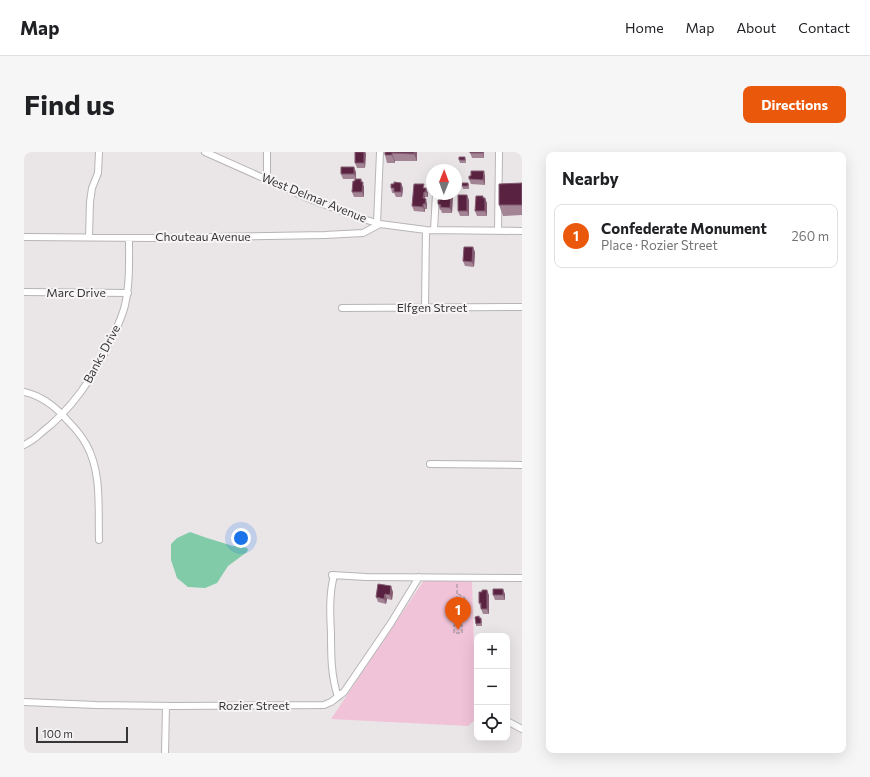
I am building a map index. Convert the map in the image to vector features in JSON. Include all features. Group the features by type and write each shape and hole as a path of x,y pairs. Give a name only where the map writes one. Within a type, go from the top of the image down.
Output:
{"street":[{"path":"89,237 90,202 92,188 98,173 99,152"},
{"name":"West Delmar Avenue","path":"205,152 342,211 379,223 411,229 426,230 522,231"},
{"path":"267,152 267,179"},
{"path":"379,223 380,152"},
{"path":"498,231 499,152"},
{"path":"434,230 436,200"},
{"name":"Chouteau Avenue","path":"24,237 129,238 325,235 363,232 379,223"},
{"path":"426,230 426,308"},
{"name":"Banks Drive","path":"24,446 50,427 75,400 96,369 120,320 125,306 128,293 129,238"},
{"name":"Marc Drive","path":"24,292 128,293"},
{"name":"Elfgen Street","path":"342,308 522,308"},
{"path":"24,392 46,400 62,414 83,439 93,460 97,479 99,540"},
{"path":"430,464 522,465"},
{"path":"338,697 332,675 330,595 333,575 366,577 522,578"},
{"name":"Rozier Street","path":"24,702 166,706 317,706 331,702 344,692 387,630 419,577"},
{"path":"165,753 166,706"},
{"path":"510,723 522,729"}],"path":[{"path":"457,577 458,622 457,625 454,625 454,633 462,633 462,625 457,625"},
{"path":"457,594 465,598 465,600 457,604"},
{"path":"457,604 465,608 465,610 457,615"},
{"path":"457,615 465,617 465,619 458,622"}],"shaded area":[{"path":"190,532 233,546 243,546 248,549 247,552 228,566 217,583 205,588 188,587 177,578 171,560 171,544 177,538"},
{"path":"424,580 472,580 474,721 468,726 331,719"}],"building":[{"path":"355,152 364,152 364,163 355,163"},
{"path":"385,152 414,152 414,154 392,153 392,155 385,155"},
{"path":"483,152 483,153 470,153"},
{"path":"459,157 465,157 465,160 459,160"},
{"path":"341,167 354,167 354,174 341,174"},
{"path":"471,171 484,171 483,180 469,179 469,176 471,176"},
{"path":"355,179 361,179 361,182 363,182 362,192 352,192 353,181 355,181"},
{"path":"394,182 401,183 401,192 394,192 394,188 391,188 391,184 394,184"},
{"path":"462,183 468,183 468,186 462,186"},
{"path":"522,183 522,205 499,205 499,184"},
{"path":"414,184 424,184 423,188 426,188 423,198 426,199 425,204 423,204 423,207 412,206"},
{"path":"462,195 467,195 467,211 458,211 458,200 462,200"},
{"path":"476,196 483,196 483,198 485,198 485,211 475,211"},
{"path":"438,200 451,200 450,208 440,207 441,205 438,204"},
{"path":"464,247 473,247 472,262 463,261"},
{"path":"378,584 391,586 390,595 385,594 384,599 376,597"},
{"path":"493,589 503,589 503,595 493,595"},
{"path":"482,590 487,590 487,609 481,609 481,603 479,603 479,592 482,592"},
{"path":"479,616 479,618 481,618 481,623 476,624 475,617"}],"place":[{"name":"Confederate Monument","path":"458,630"}]}
